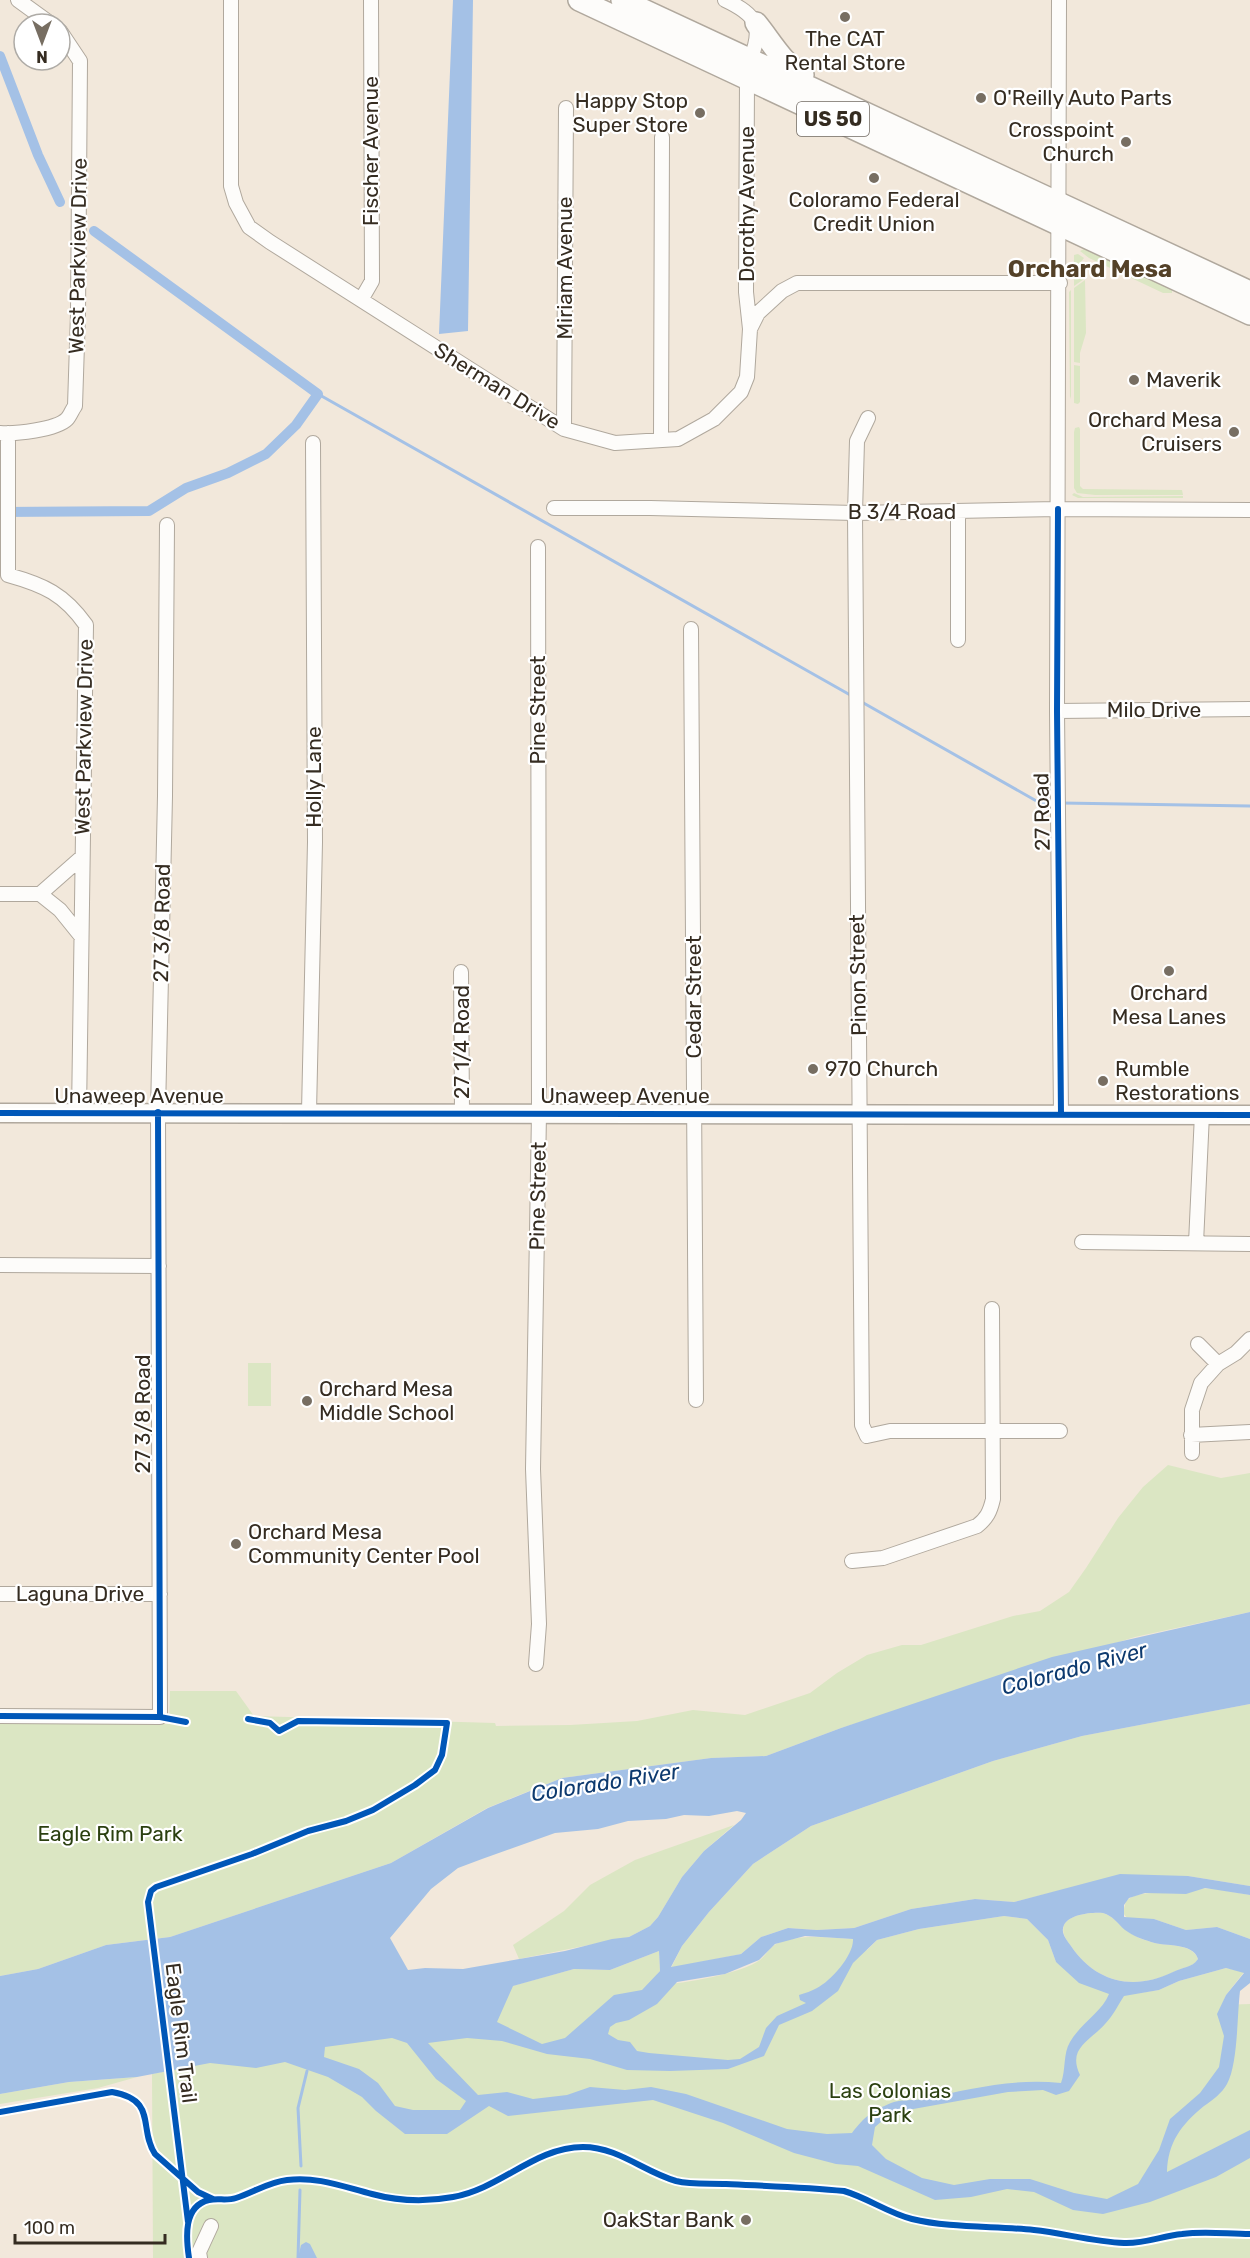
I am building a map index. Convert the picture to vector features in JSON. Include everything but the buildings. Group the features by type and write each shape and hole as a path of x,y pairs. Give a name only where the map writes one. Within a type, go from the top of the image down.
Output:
{"highway":[{"name":"US 50","path":"579,0 678,47 813,89 1250,292"},
{"name":"US 50","path":"626,1 749,69 1059,225 1250,314"},
{"path":"756,22 784,61 797,72 881,121"}],"main road":[{"name":"Unaweep Avenue","path":"0,1113 1250,1115"}],"street":[{"path":"18,0 34,12"},
{"name":"Sherman Drive","path":"231,0 231,186 236,203 249,227 564,429 615,443 678,439 714,419 741,392 747,376 750,329"},
{"name":"Fischer Avenue","path":"361,300 372,280 371,0"},
{"path":"725,0 750,15 756,22"},
{"name":"27 Road","path":"1059,0 1057,711 1061,1114"},
{"name":"Dorothy Avenue","path":"750,329 746,292 749,69 757,43 756,22"},
{"name":"West Parkview Drive","path":"72,49 80,61 75,406 67,419 53,426 4,433 4,577 36,583 59,594 75,609 86,625 79,1113"},
{"name":"Miriam Avenue","path":"564,429 566,108"},
{"path":"660,440 662,137"},
{"path":"750,329 758,313 769,302 782,291 797,283 1060,283"},
{"name":"Pinon Street","path":"868,418 857,441 855,513 862,1425 867,1436 890,1431 992,1430"},
{"name":"Holly Lane","path":"309,1112 315,842 313,443"},
{"name":"B 3/4 Road","path":"554,508 855,513 1058,509 1250,510"},
{"path":"958,512 958,640"},
{"name":"27 3/8 Road","path":"0,1716 160,1716 158,1112 165,796 167,525"},
{"name":"Pine Street","path":"536,1664 539,1623 533,1469 539,1113 538,547"},
{"name":"Cedar Street","path":"691,629 696,1401"},
{"name":"Milo Drive","path":"1057,711 1250,709"},
{"path":"40,894 82,857"},
{"path":"0,894 40,894 60,910 81,936"},
{"name":"27 1/4 Road","path":"461,972 462,1112"},
{"path":"1196,1243 1202,1114"},
{"path":"1082,1242 1250,1244"},
{"path":"0,1265 159,1266"},
{"path":"852,1561 882,1558 977,1526 986,1519 990,1512 993,1499 992,1310"},
{"path":"1192,1453 1192,1410 1201,1383 1218,1364 1236,1353 1250,1339"},
{"path":"1198,1344 1218,1364"},
{"path":"992,1430 1060,1431"},
{"path":"1191,1435 1250,1432"},
{"name":"Laguna Drive","path":"0,1594 160,1594"},
{"path":"200,2258 199,2252 211,2226"}],"green space":[{"path":"1084,249 1172,290 1172,293 1163,293 1089,258 1080,251"},
{"path":"1078,254 1084,258 1077,267 1084,279 1074,286 1074,255"},
{"path":"1085,280 1086,333 1080,353 1080,363 1074,362 1074,288"},
{"path":"1071,290 1071,396 1070,399 1069,292"},
{"path":"1074,365 1080,366 1080,402 1078,404 1074,403"},
{"path":"1079,427 1080,486 1083,489 1182,490 1183,495 1077,493 1074,488 1074,432 1075,428"},
{"path":"1074,493 1083,497 1183,496 1183,498 1078,498 1072,495"},
{"path":"248,1363 271,1363 271,1406 248,1406"},
{"name":"Eagle Rim Park","path":"1168,1465 1221,1478 1250,1473 1250,1612 1135,1637 841,1728 766,1756 711,1758 562,1778 487,1808 391,1863 170,1937 106,1945 38,1969 0,1976 0,1724 169,1724 170,1691 236,1691 254,1716 495,1723 496,1726 637,1721 693,1710 745,1715 810,1693 867,1655 902,1645 921,1645 1013,1616 1040,1611 1069,1592 1118,1518 1143,1487"},
{"path":"1250,1704 1250,1886 1188,1876 1086,1884 1014,1902 975,1899 911,1909 854,1928 817,1930 788,1928 761,1937 741,1954 671,1968 682,1946 709,1912 753,1864 811,1826 993,1761 1082,1736"},
{"path":"734,1825 704,1851 682,1877 650,1926 629,1937 519,1959 513,1945 564,1911 590,1885 635,1860"},
{"path":"1200,1888 1250,1895 1250,1939 1217,1927 1186,1930 1154,1919 1128,1919 1123,1913 1126,1901 1133,1896 1151,1893 1181,1893"},
{"path":"1087,1913 1103,1913 1137,1937 1147,1941 1184,1947 1195,1954 1198,1959 1190,1966 1145,1981 1130,1982 1104,1975 1081,1959 1063,1931 1064,1925 1071,1918"},
{"name":"Las Colonias Park","path":"1004,1916 1027,1919 1048,1940 1056,1962 1132,1994 1159,1990 1179,1981 1226,1968 1244,1972 1226,1995 1222,2005 1250,2004 1250,2258 153,2258 152,2074 456,2009 512,1986 574,1969 610,1970 659,1951 660,1971 649,1984 673,1983 723,1975 751,1965 760,1960 776,1944 795,1938 854,1939 854,1948 850,1952 867,1950 877,1940 919,1929"},
{"path":"137,2077 98,2088 0,2104 0,2094 69,2082"}],"water":[{"path":"453,0 473,0 468,331 439,334"},
{"name":"Colorado River","path":"1250,1612 1250,1704 1082,1736 993,1761 811,1826 753,1864 709,1912 682,1946 671,1967 741,1954 761,1937 788,1928 817,1930 854,1928 911,1909 975,1899 1014,1902 1120,1874 1188,1876 1250,1886 1250,1895 1205,1888 1186,1894 1145,1893 1129,1898 1124,1905 1124,1917 1154,1919 1186,1930 1217,1927 1250,1939 1250,1983 1240,1991 1231,2075 1220,2093 1182,2127 1173,2143 1168,2161 1167,2172 1250,2130 1250,2158 1216,2177 1150,2202 1103,2214 1073,2210 1034,2192 1007,2189 971,2197 935,2200 858,2166 836,2164 794,2153 723,2123 653,2100 508,2116 489,2106 447,2134 405,2134 362,2097 328,2077 285,2062 256,2068 210,2063 137,2077 69,2082 0,2094 0,1976 38,1969 106,1945 170,1937 391,1863 488,1808 562,1778 711,1758 766,1756 841,1728 1052,1657","holes":["737,1811 746,1813 741,1820 704,1851 682,1877 650,1926 629,1937 463,1969 408,1970 390,1938 431,1889 458,1868 555,1833 598,1829 628,1821 666,1819 684,1815 709,1816","1093,1913 1106,1914 1125,1930 1141,1938 1185,1947 1191,1950 1198,1959 1190,1966 1144,1981 1130,1982 1104,1975 1081,1959 1063,1934 1064,1925 1071,1918","1004,1916 1027,1919 1048,1940 1056,1962 1079,1983 1109,1994 1102,2006 1070,2042 1066,2051 1061,2083 1008,2083 895,2102 869,2115 852,2133 827,2134 787,2129 686,2094 651,2087 625,2090 590,2087 567,2095 533,2099 507,2092 478,2095 428,2043 467,2038 502,2041 547,2054 590,2059 627,2070 728,2069 764,2056 779,2025 812,2011 838,1991 853,1963 877,1940 919,1929","805,1936 853,1939 846,1960 835,1974 823,1985 799,1995 800,2000 806,2003 777,2016 766,2028 759,2047 740,2059 728,2060 637,2051 630,2042 618,2040 608,2034 610,2027 616,2023 629,2020 657,2004 677,1982 725,1974 759,1960 775,1944","659,1951 660,1971 642,1990 614,1995 565,2038 542,2044 497,2022 513,1986 574,1969 610,1970","1226,1968 1244,1973 1226,1995 1217,2014 1224,2036 1219,2067 1200,2093 1170,2119 1159,2150 1138,2184 1107,2199 1074,2193 1030,2179 990,2179 954,2185 922,2178 886,2159 872,2145 875,2127 891,2113 1008,2092 1043,2090 1056,2095 1069,2091 1080,2075 1076,2058 1078,2051 1108,2021 1124,1996 1159,1990 1179,1981","392,2038 407,2043 436,2079 466,2101 460,2110 413,2110 395,2106 378,2083 359,2069 324,2057 325,2047"]},
{"path":"306,2242 310,2244 317,2258 298,2258 301,2245"}],"waterway":[{"path":"0,56 38,155 60,202"},
{"path":"0,512 149,511 186,488 228,473 266,454 296,425 318,394 94,231"},
{"path":"318,394 852,696"},
{"path":"860,701 1040,803 1054,803"},
{"path":"1061,803 1250,806"},
{"path":"301,2166 298,2108 307,2071"},
{"path":"298,2258 300,2190"}],"cycle path":[{"path":"1058,509 1057,711 1061,1114"},
{"path":"158,1112 160,1717"},
{"path":"0,1113 1250,1115"},
{"path":"0,1716 160,1717 186,1722"},
{"name":"Eagle Rim Trail","path":"188,2222 148,1902 151,1891 156,1887 252,1854 308,1831 346,1821 373,1810 435,1770 442,1755 447,1723 298,1721 279,1731 270,1723 248,1719"},
{"path":"0,2112 112,2092 126,2096 136,2101 141,2108 150,2144 155,2154 198,2192 213,2199"},
{"path":"189,2258 187,2232 190,2216 201,2203 209,2200 233,2199 274,2183 298,2179 330,2183 392,2198 443,2199 470,2193 549,2154 583,2147 596,2148 619,2155 676,2181 844,2191 903,2216 941,2224 1034,2230 1124,2243 1191,2233 1250,2234"}],"place":[{"name":"The CAT Rental Store","path":"845,17"},
{"name":"O'Reilly Auto Parts","path":"981,98"},
{"name":"Happy Stop Super Store","path":"700,113"},
{"name":"Crosspoint Church","path":"1126,142"},
{"name":"Coloramo Federal Credit Union","path":"874,178"},
{"name":"Maverik","path":"1134,380"},
{"name":"Orchard Mesa Cruisers","path":"1234,432"},
{"name":"Orchard Mesa Lanes","path":"1169,971"},
{"name":"970 Church","path":"813,1069"},
{"name":"Rumble Restorations","path":"1103,1081"},
{"name":"Orchard Mesa Middle School","path":"307,1401"},
{"name":"Orchard Mesa Community Center Pool","path":"236,1544"},
{"name":"OakStar Bank","path":"746,2220"}],"district":[{"name":"Orchard Mesa","path":"1090,269"}]}
